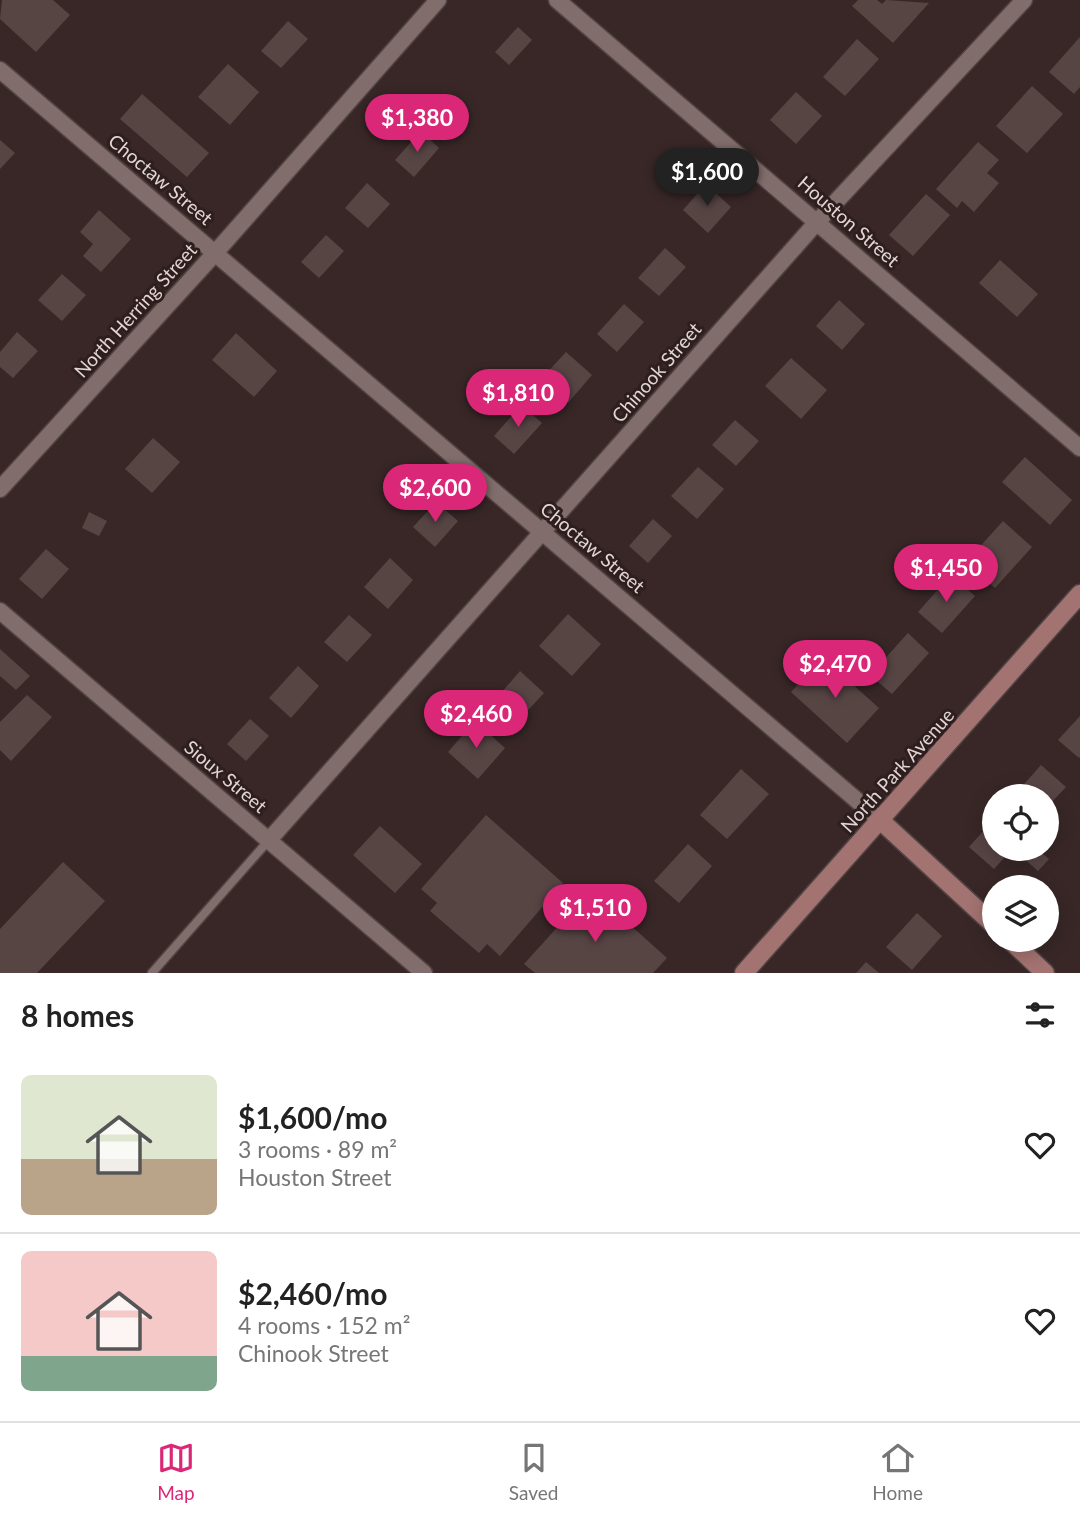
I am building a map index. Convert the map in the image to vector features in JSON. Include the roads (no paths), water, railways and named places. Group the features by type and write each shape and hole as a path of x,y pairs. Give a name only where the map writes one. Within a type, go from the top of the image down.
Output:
{"street":[{"name":"North Herring Street","path":"0,489 216,253 439,0"},
{"name":"Houston Street","path":"557,0 1080,448"},
{"name":"Chinook Street","path":"269,841 817,222 1024,0"},
{"name":"Choctaw Street","path":"0,69 880,820 982,914"},
{"name":"North Park Avenue","path":"744,973 1080,594"},
{"name":"Sioux Street","path":"0,611 424,973"},
{"path":"1023,952 1045,973"}],"lane":[{"path":"152,973 269,841"}]}
